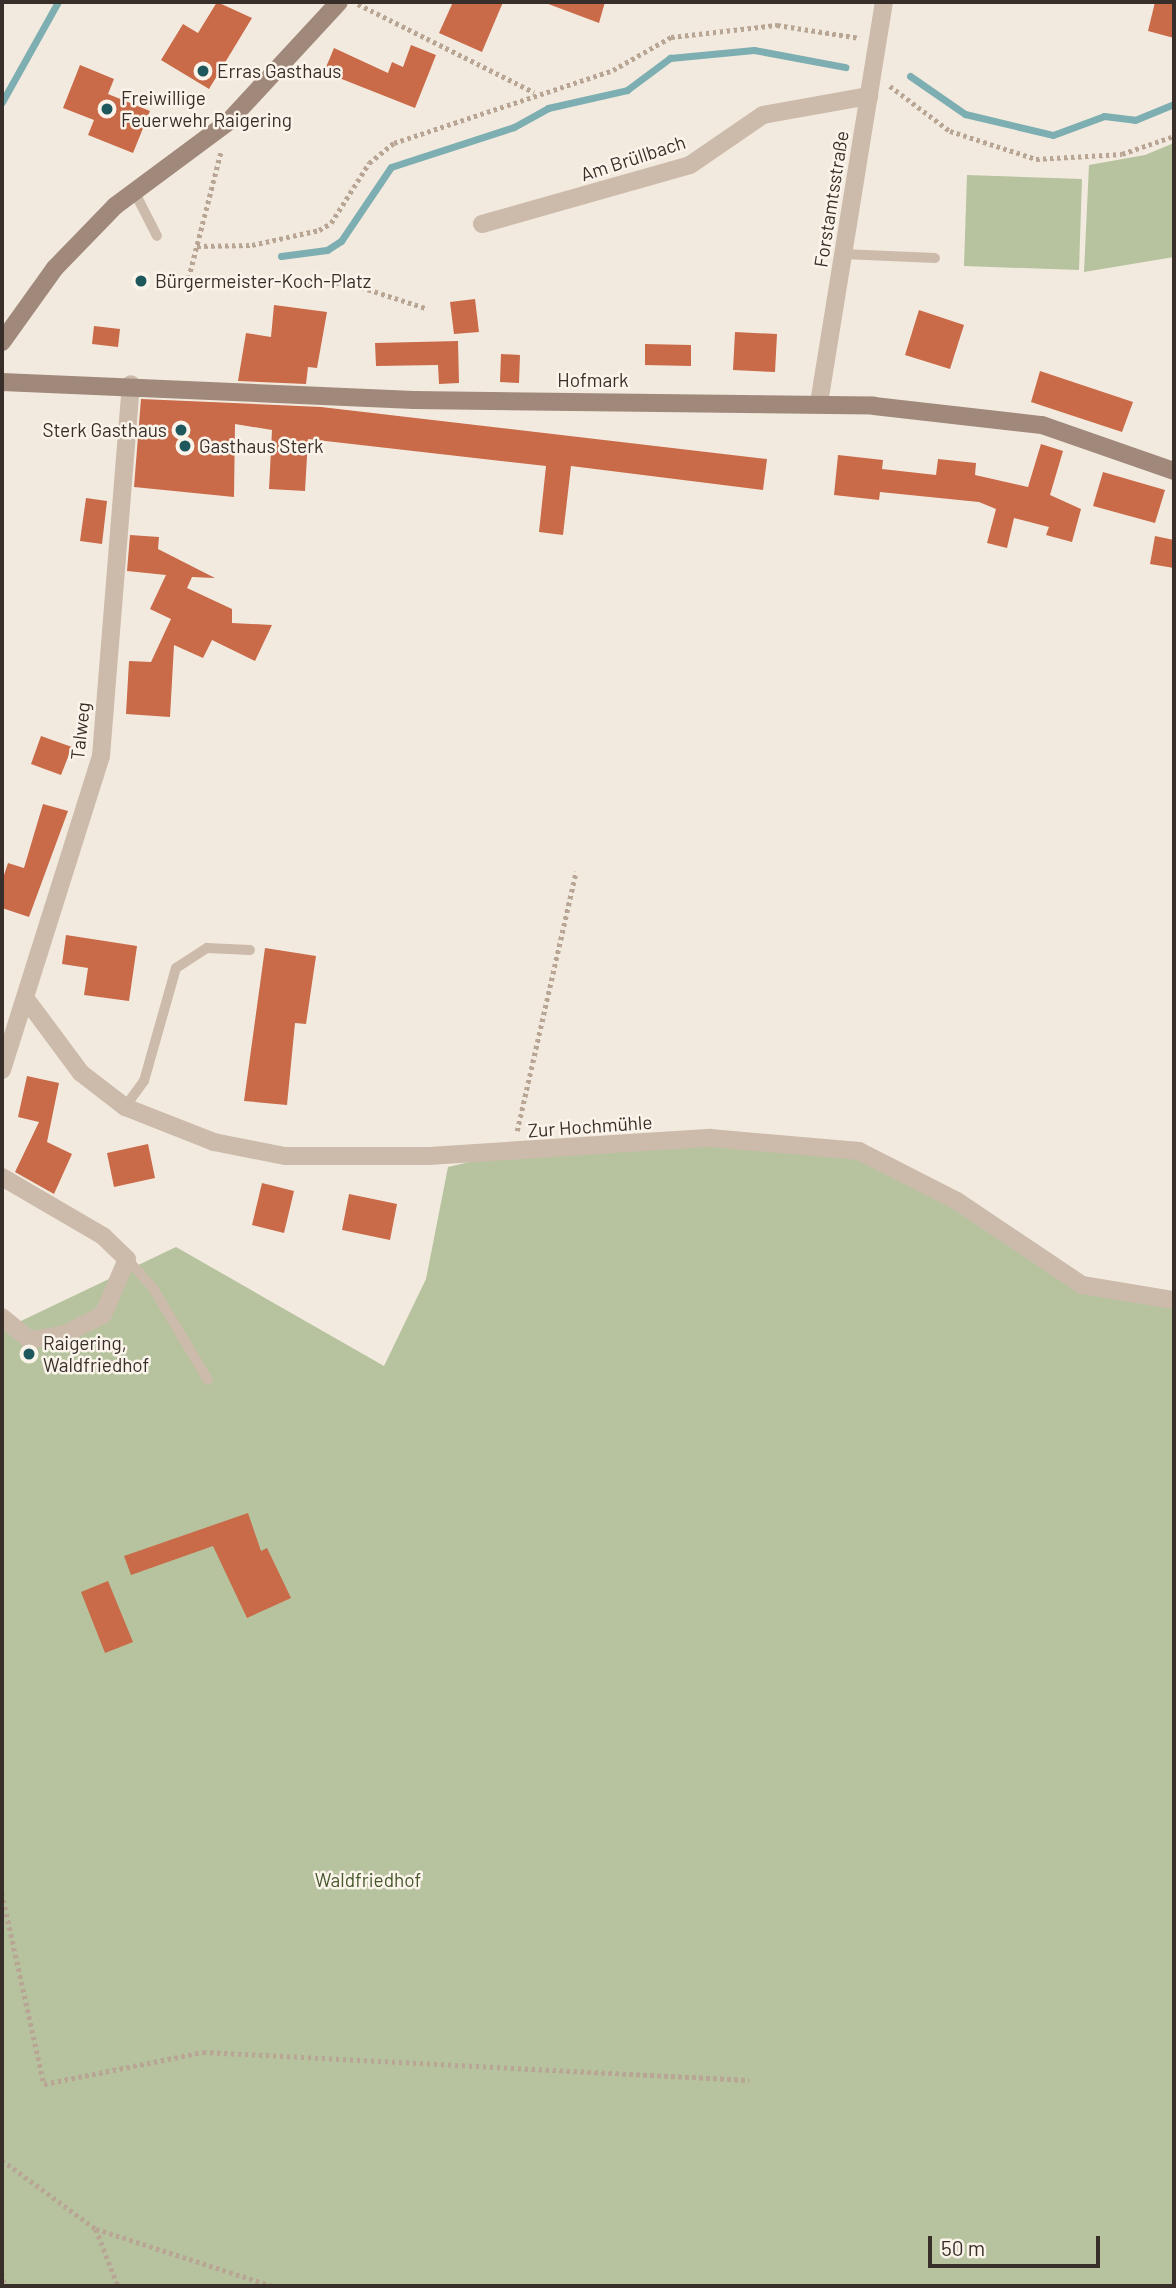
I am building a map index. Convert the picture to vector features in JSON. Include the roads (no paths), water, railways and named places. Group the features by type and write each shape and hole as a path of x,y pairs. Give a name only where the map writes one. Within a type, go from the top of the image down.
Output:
{"street":[{"path":"2,342 55,268 135,193 228,122 339,2"},
{"name":"Forstamtsstraße","path":"819,403 884,2"},
{"name":"Am Brüllbach","path":"482,224 690,165 763,115 870,90"},
{"name":"Hofmark","path":"2,382 131,384 314,395 819,403 1042,425 1174,471"},
{"name":"Talweg","path":"2,1070 101,755 131,384"},
{"name":"Zur Hochmühle","path":"26,999 81,1073 125,1107 214,1142 285,1156 512,1152 710,1138 859,1150 957,1201 1082,1285 1174,1300"},
{"path":"2,1177 103,1236 127,1259 103,1315 65,1334 30,1340 2,1317"}],"lane":[{"path":"135,193 157,236"},
{"path":"843,254 934,258"},
{"path":"125,1107 144,1081 176,968 207,948 250,950"},
{"path":"127,1259 153,1288 208,1380"}],"waterway":[{"path":"2,102 58,2"},
{"path":"281,256 327,250 341,241 391,167 514,127 548,108 627,90 670,58 754,50 845,67"},
{"path":"910,76 965,114 1053,135 1104,116 1135,120 1174,104"}],"place":[{"name":"Erras Gasthaus","path":"203,71"},
{"name":"Freiwillige Feuerwehr Raigering","path":"107,109"},
{"name":"Bürgermeister-Koch-Platz","path":"141,281"},
{"name":"Sterk Gasthaus","path":"181,430"},
{"name":"Gasthaus Sterk","path":"185,446"},
{"name":"Raigering, Waldfriedhof","path":"29,1354"}],"park label":[{"name":"Waldfriedhof","path":"368,1880"}]}
